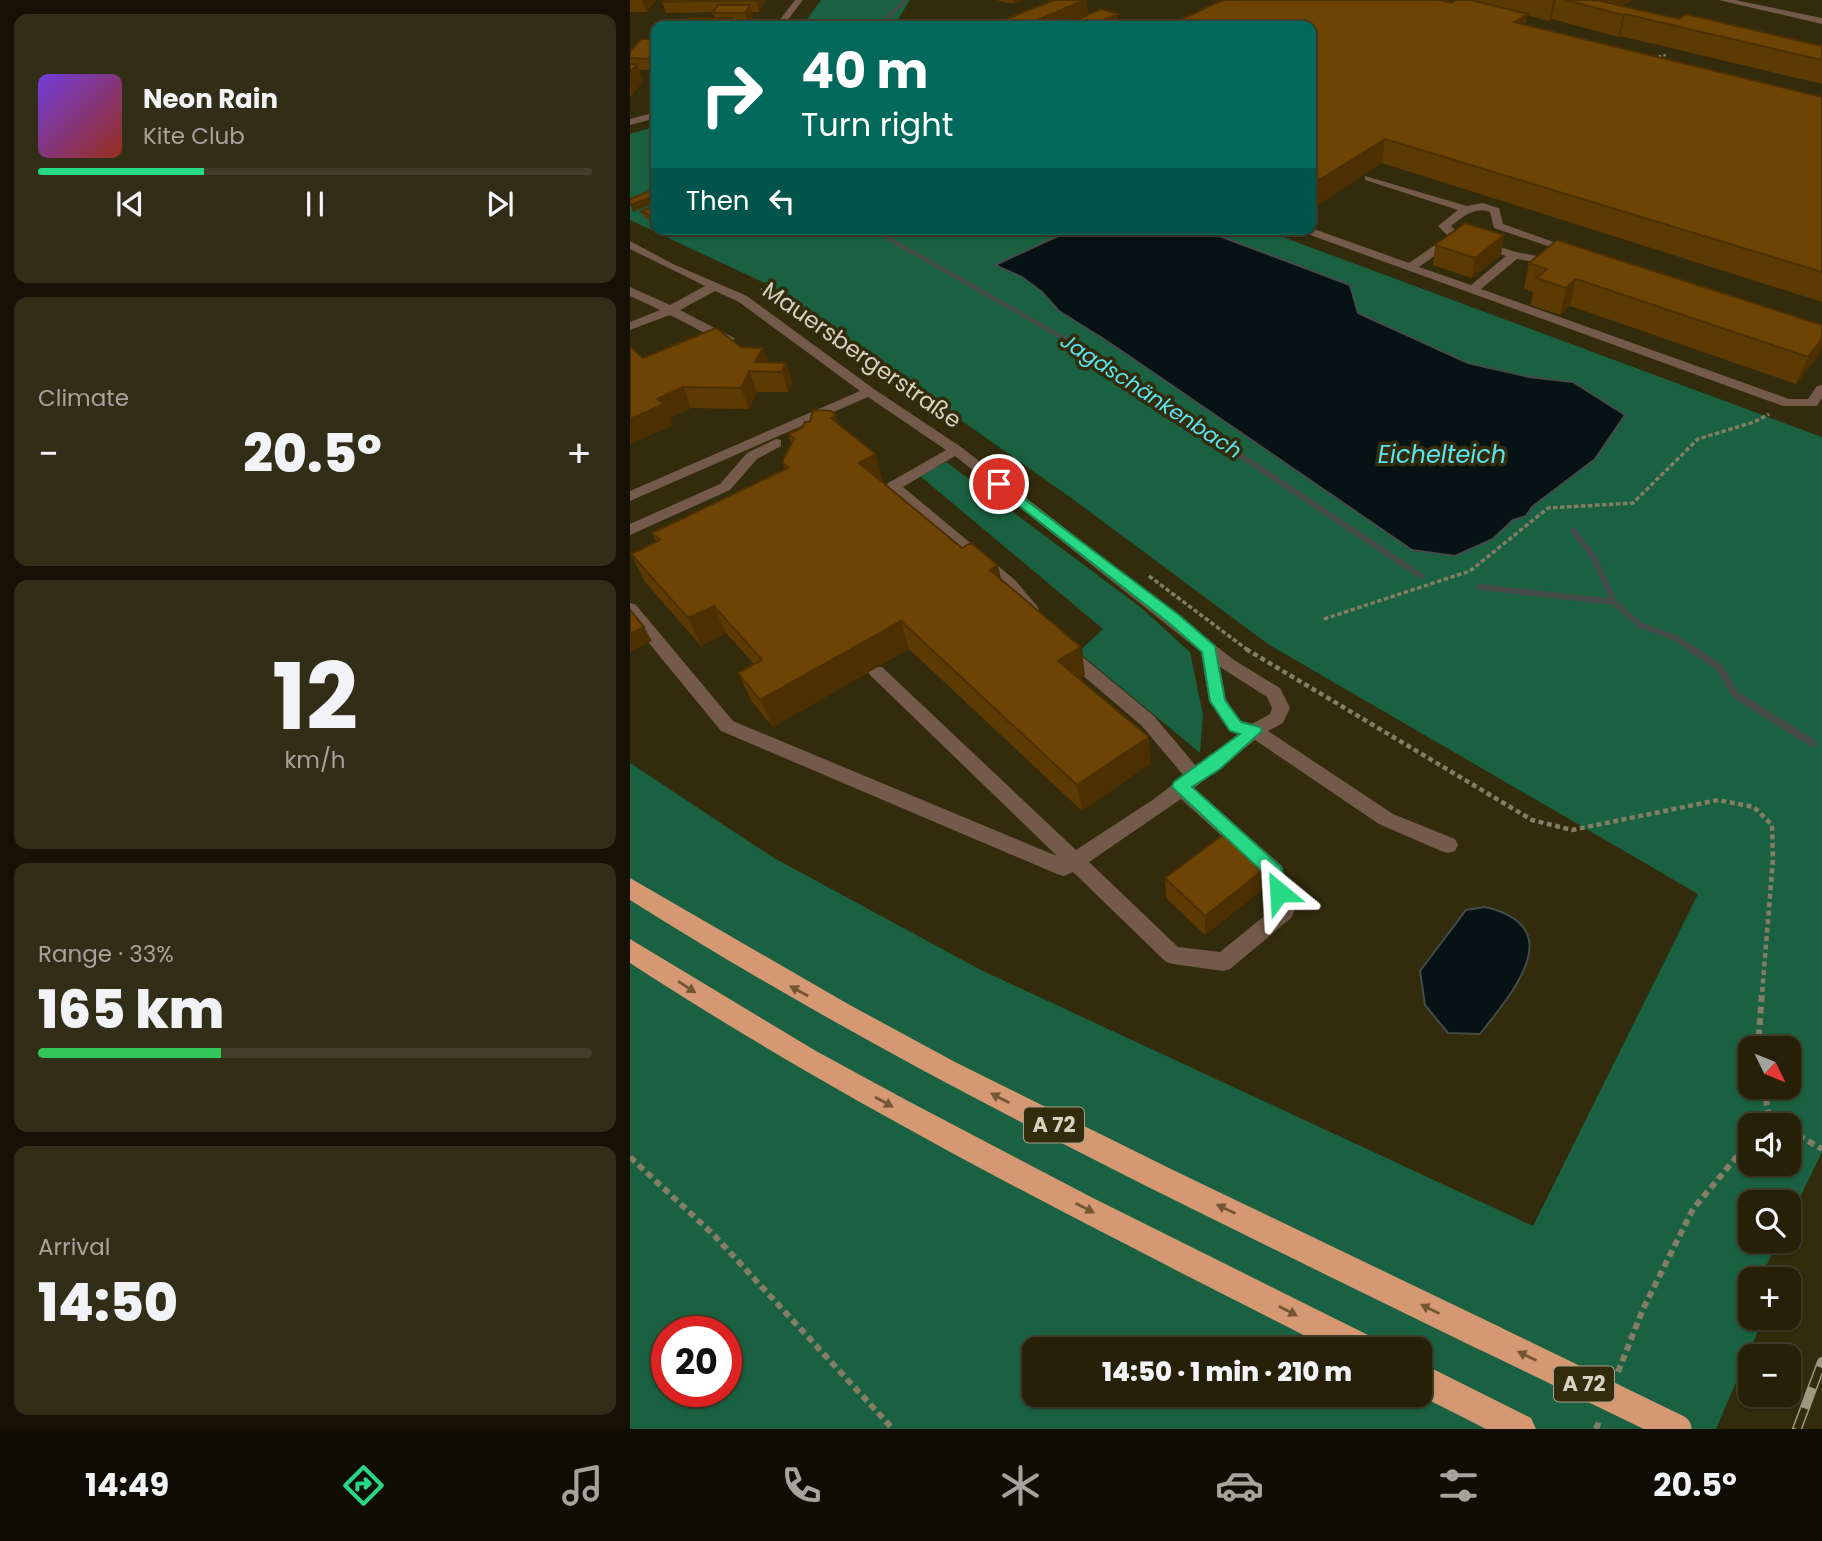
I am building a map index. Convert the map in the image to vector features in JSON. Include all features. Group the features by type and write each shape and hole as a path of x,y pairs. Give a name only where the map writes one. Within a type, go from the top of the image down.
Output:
{"highway":[{"name":"A 72","path":"630,888 764,971 922,1058 1677,1429"},
{"name":"A 72","path":"630,950 733,1016 893,1107 1022,1176 1339,1337"},
{"path":"1432,1385 1520,1429"}],"street":[{"path":"783,21 799,0"},
{"path":"1723,0 1822,21"},
{"path":"630,122 651,116"},
{"path":"1369,178 1466,209"},
{"path":"1566,266 1541,258 1514,255 1455,236 1444,226 1466,209 1482,206 1495,210 1497,226 1588,256"},
{"path":"1316,234 1788,402 1812,403 1822,390"},
{"path":"1409,269 1455,236"},
{"name":"Mauersbergerstraße","path":"630,244 669,267 743,299 869,392 956,450 1174,619 1209,650 1274,693 1281,708 1277,718 1254,731"},
{"path":"1471,290 1514,255"},
{"path":"630,326 670,310 713,287"},
{"path":"630,291 723,336 741,350"},
{"path":"630,303 644,298"},
{"path":"630,496 869,392"},
{"path":"630,530 725,487 752,456 778,444 769,436"},
{"path":"876,671 1173,955 1223,962 1284,912 1275,872 1187,782 1147,721 1059,647 1009,584 893,486 956,450"},
{"path":"630,609 727,726 1064,868 1161,804 1254,731"},
{"path":"1209,650 1218,701 1235,726 1254,731 1386,819 1448,845"}],"path":[{"path":"1642,64 1652,56 1666,55"},
{"path":"1324,619 1471,571 1548,508 1633,503 1698,439 1754,422 1788,402"},
{"path":"1243,646 1260,659 1520,813 1550,826 1572,830 1718,800 1754,807 1772,825 1773,859 1759,1036"},
{"path":"1801,1137 1822,1149"},
{"path":"1615,1381 1643,1309 1693,1209 1738,1155"},
{"path":"630,1157 714,1235 893,1429"},
{"path":"1596,1429 1606,1405"}],"green space":[{"path":"821,0 910,0 897,21 806,21"},
{"path":"651,128 651,150 651,230 630,220 630,134"},
{"path":"662,235 1063,235 996,265 1021,277 1042,292 1059,311 1412,550 1493,539 1513,519 1526,516 1532,507 1573,382 1529,377 1468,363 1358,313 1216,235 1277,235 1822,437 1822,1152 1801,1195 1801,1190 1738,1190 1738,1253 1772,1253 1766,1267 1738,1267 1738,1330 1759,1330 1753,1344 1738,1344 1738,1378 1716,1429 630,1429 630,763 774,858 981,970 1533,1226 1698,894 1268,644 1074,500 771,286"},
{"path":"946,462 1139,606 1190,652 1203,715 1200,753 1083,656 1082,649 1103,629 920,476"}],"water":[{"name":"Eichelteich","path":"1217,235 1350,285 1358,313 1468,363 1529,377 1573,382 1625,415 1595,459 1532,507 1526,516 1513,520 1493,539 1455,556 1412,550 1059,311 1042,292 1022,277 995,265 1058,236"},
{"path":"1485,907 1511,916 1525,929 1529,945 1527,962 1507,999 1480,1034 1448,1033 1425,1005 1420,971 1466,910"}],"building":[{"path":"664,0 756,0 662,2"},
{"path":"1054,0 1085,0 1035,21 1002,21"},
{"path":"1223,0 1440,0 1452,3 1456,0 1471,0 1528,14 1514,22 1822,97 1822,272 1385,139 1316,182 1316,21 1177,21"},
{"path":"1565,0 1596,0 1679,19 1686,14 1822,46 1822,60 1623,15"},
{"path":"718,5 750,5 745,13 713,13"},
{"path":"1101,9 1118,14 1102,21 1074,21"},
{"path":"688,18 732,18 730,21 686,21"},
{"path":"641,39 651,39 651,55 648,59 630,58 630,52"},
{"path":"651,192 651,197 630,205 630,199"},
{"path":"651,207 649,215 641,211"},
{"path":"1465,223 1504,235 1475,258 1435,245"},
{"path":"1557,240 1822,325 1822,339 1808,357 1576,279 1566,288 1536,278 1547,269 1529,263"},
{"path":"716,328 741,347 763,348 755,362 786,363 782,372 749,371 741,388 683,387 657,399 664,404 630,419 630,346 643,358"},
{"path":"813,410 831,411 836,415 831,418 876,454 859,463 962,548 971,543 998,565 990,570 1081,647 1058,661 1149,737 1077,785 901,621 760,700 738,673 762,660 714,606 688,618 631,554 660,540 652,533 788,468 782,462 794,439 788,434 802,428 805,422 810,422"},
{"path":"630,610 644,627 630,634"},
{"path":"1228,831 1268,866 1205,916 1165,878"}],"waterway":[{"name":"Jagdschänkenbach","path":"883,21 906,0"},
{"name":"Jagdschänkenbach","path":"883,235 1074,344 1129,381"},
{"name":"Jagdschänkenbach","path":"1126,379 1421,576"},
{"path":"1574,531 1593,556 1614,602"},
{"name":"Jagdschänkenbach","path":"1480,587 1614,602"},
{"path":"1614,602 1640,625 1676,638 1695,651"},
{"path":"1695,651 1719,667 1736,695 1812,743"}],"railway":[{"path":"1797,1429 1822,1362"}],"route":[{"path":"999,484 1174,619 1209,650 1212,681 1225,714 1235,726 1244,731 1254,731 1214,764 1180,787 1275,872 1279,892"}]}
